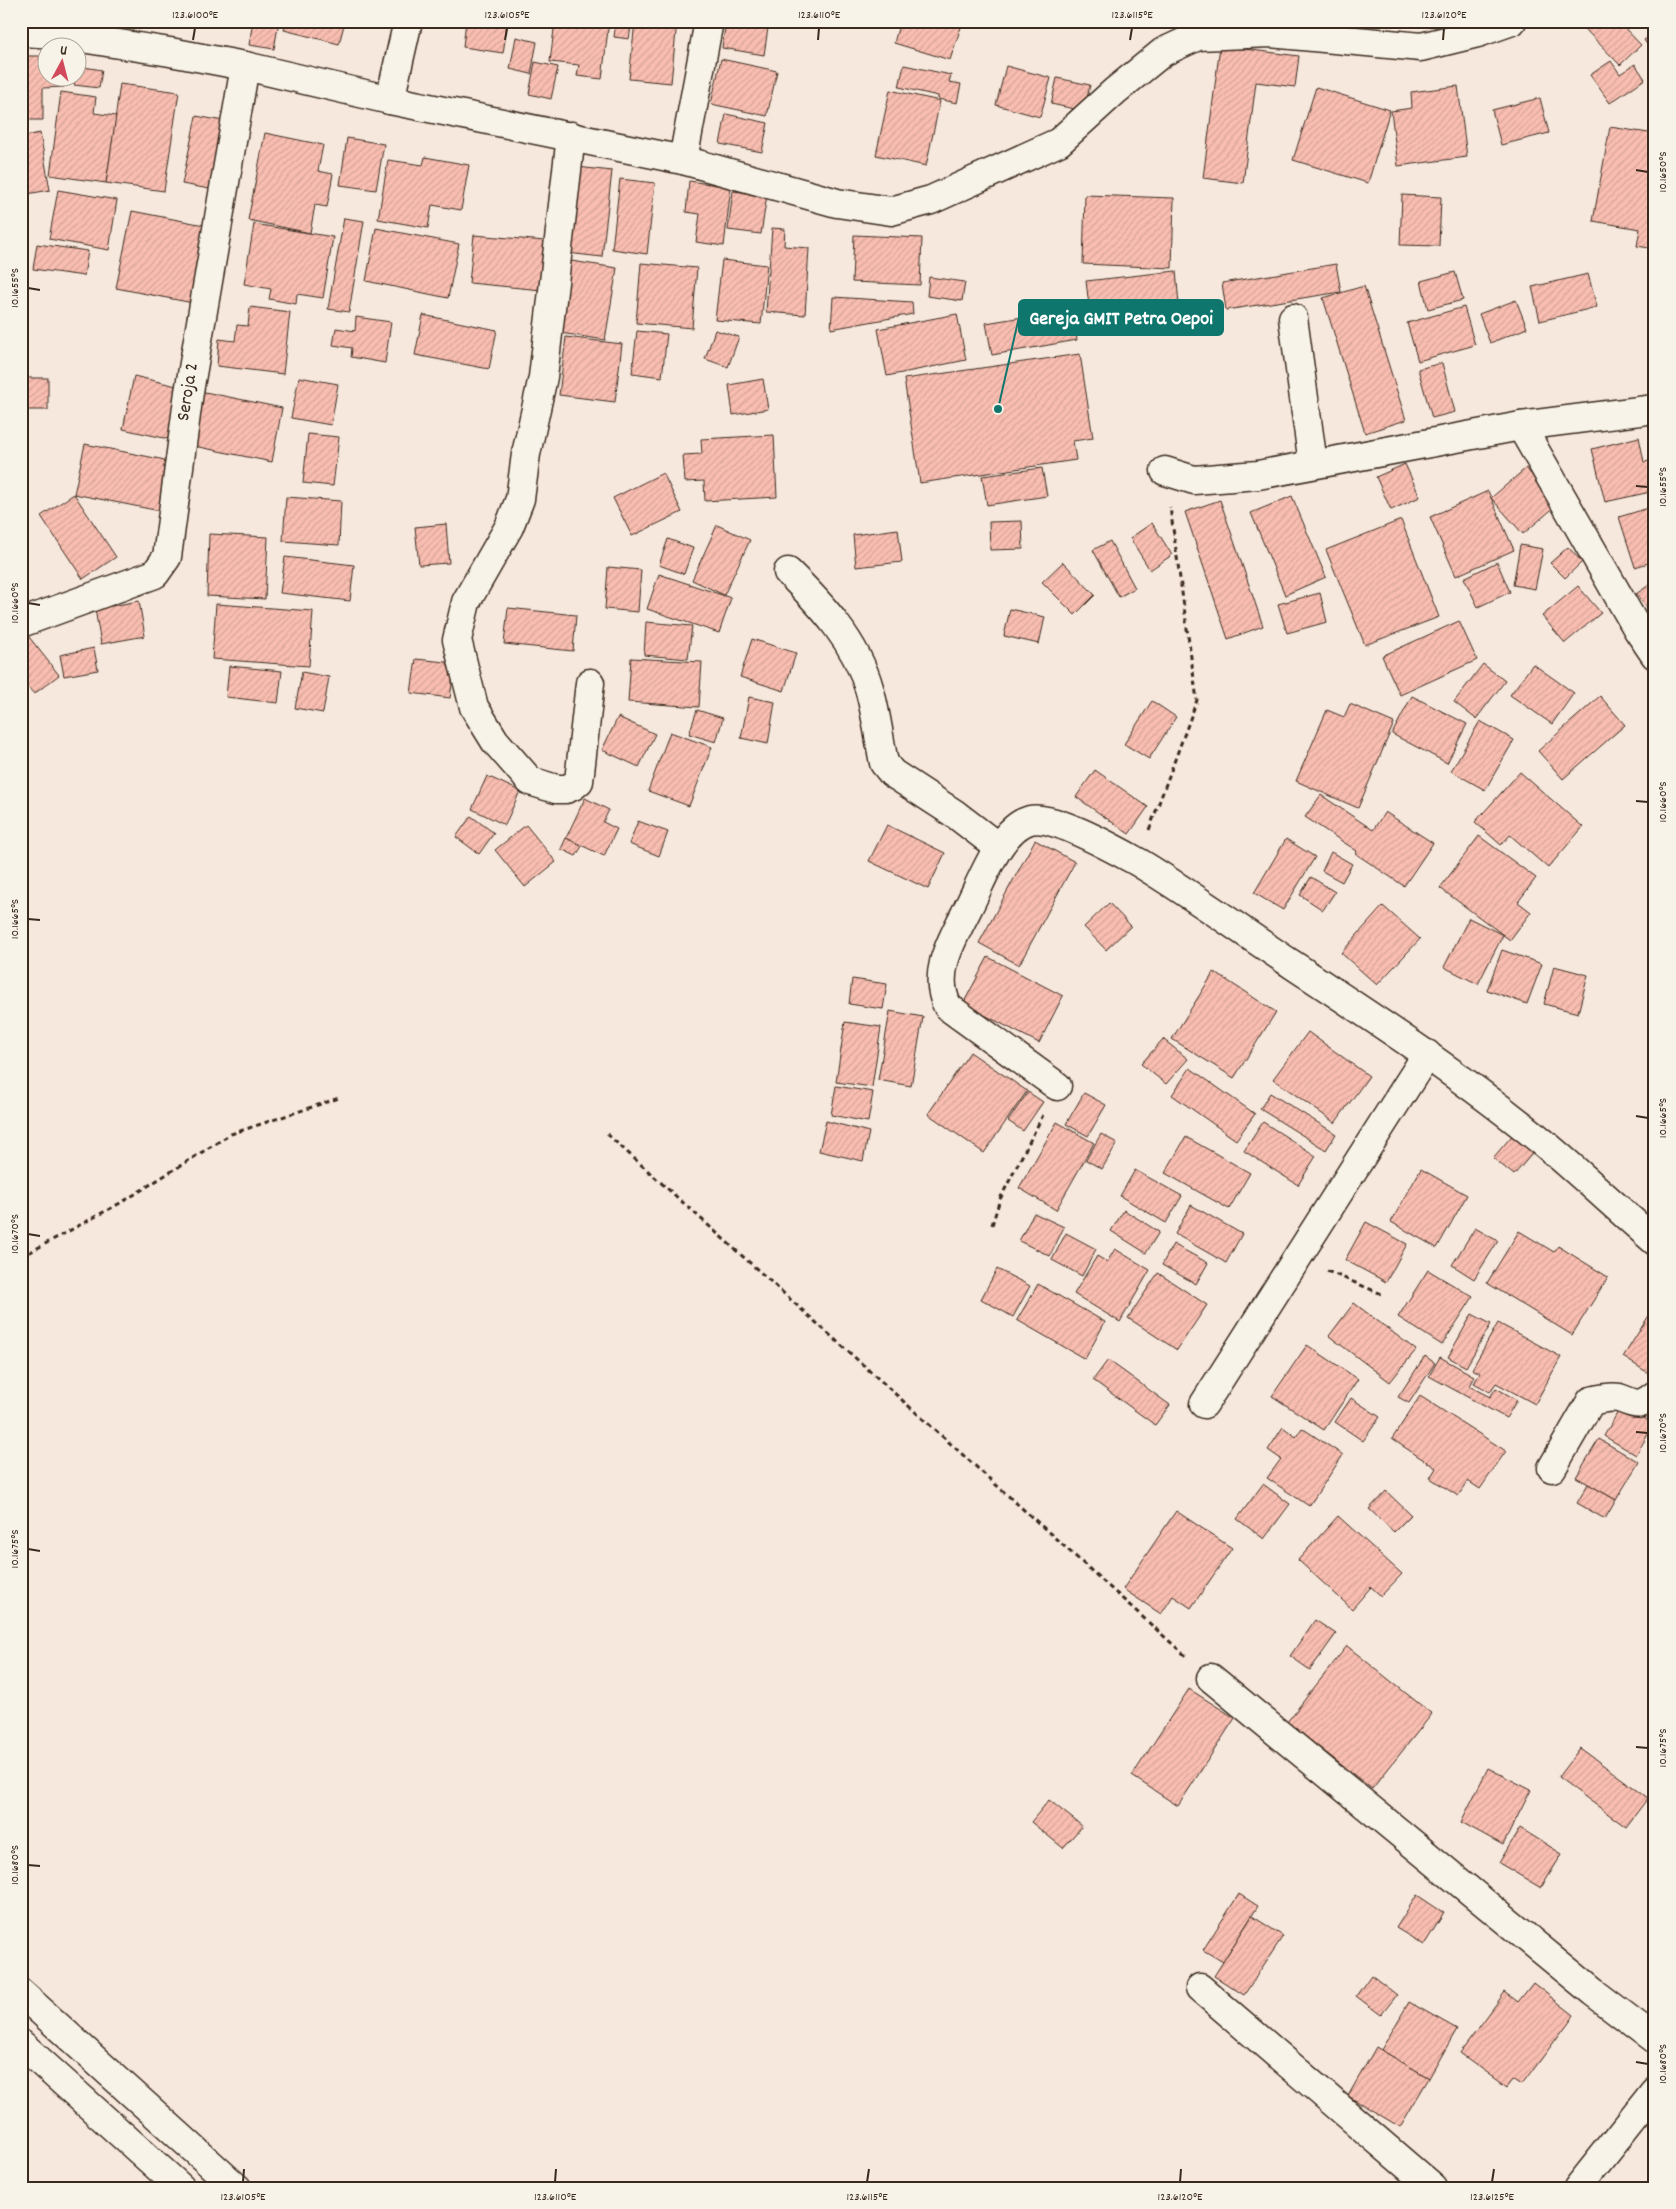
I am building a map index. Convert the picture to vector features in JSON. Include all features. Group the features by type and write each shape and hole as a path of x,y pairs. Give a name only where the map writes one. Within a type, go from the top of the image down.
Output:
{"street":[{"path":"390,100 408,21"},
{"path":"683,160 709,21"},
{"path":"21,32 56,34 98,31 170,52 246,66 390,100 683,160 837,203 891,211 931,200 1059,142 1115,90 1156,58 1198,36 1270,33 1421,47 1478,33 1512,21"},
{"name":"Seroja 2","path":"21,623 155,574 167,557 189,392 246,66"},
{"path":"571,136 543,377 526,454 520,499 509,527 466,602 457,640 474,708 495,741 530,781 544,786 566,789 579,781 590,683"},
{"path":"1293,318 1313,464"},
{"path":"1165,471 1194,480 1258,474 1522,426 1655,409"},
{"path":"1522,426 1638,630 1655,655"},
{"path":"788,572 819,602 856,654 869,687 884,764 898,778 955,814 998,848"},
{"path":"1058,1086 948,1006 943,997 942,972 945,955 998,848 1018,826 1031,820 1063,824 1137,862 1427,1054 1544,1144 1655,1241"},
{"path":"1204,1404 1427,1054"},
{"path":"1552,1468 1591,1402 1617,1398 1632,1405 1645,1402 1655,1395"},
{"path":"1211,1678 1593,1992 1655,2039"},
{"path":"1200,1988 1433,2188"},
{"path":"21,1993 237,2188"},
{"path":"21,2044 181,2188"},
{"path":"1578,2188 1655,2091"}],"path":[{"path":"1137,862 1197,700 1165,471"},
{"path":"992,1225 1000,1199 1058,1086"},
{"path":"21,1257 124,1201 231,1134 339,1098"},
{"path":"607,1134 1211,1678"},
{"path":"1297,1259 1382,1294"}],"building":[{"path":"253,21 279,21 274,49 249,45"},
{"path":"286,21 345,21 339,44 284,30"},
{"path":"466,21 508,21 503,53 463,47"},
{"path":"555,21 609,21 602,79 577,76 579,65 550,62"},
{"path":"616,21 632,21 629,39 614,37"},
{"path":"635,21 677,21 671,83 629,79"},
{"path":"726,21 769,21 764,55 722,48"},
{"path":"900,21 942,21 961,27 950,60 894,43"},
{"path":"1395,21 1447,21 1446,28 1395,23"},
{"path":"1587,21 1618,21 1641,45 1620,65 1582,26"},
{"path":"1655,33 1655,56 1644,40"},
{"path":"516,37 537,42 531,74 510,69"},
{"path":"1220,46 1299,56 1295,87 1256,82 1243,183 1203,178"},
{"path":"21,56 38,56 38,88 43,88 43,120 21,120"},
{"path":"721,59 777,71 767,116 711,104"},
{"path":"1611,61 1620,74 1635,64 1645,79 1610,103 1590,75"},
{"path":"535,62 558,67 551,99 529,94"},
{"path":"904,65 951,75 949,82 961,84 957,103 938,99 938,96 899,87"},
{"path":"1006,66 1051,78 1040,117 996,105"},
{"path":"88,68 102,70 99,88 88,87"},
{"path":"1057,78 1090,85 1084,111 1051,104"},
{"path":"120,84 179,92 164,191 106,183"},
{"path":"1458,86 1467,157 1398,166 1391,111 1412,108 1411,92"},
{"path":"1316,87 1390,110 1368,183 1293,160"},
{"path":"890,90 940,101 926,166 876,155"},
{"path":"61,92 96,97 94,113 116,116 106,183 50,175"},
{"path":"1540,98 1549,133 1501,145 1492,110"},
{"path":"726,114 768,123 762,152 720,144"},
{"path":"196,116 229,122 215,190 182,184"},
{"path":"1610,127 1655,134 1655,249 1637,246 1640,229 1593,221"},
{"path":"40,133 50,190 27,194 21,153 21,137"},
{"path":"265,133 323,145 318,171 333,174 327,207 315,205 310,233 248,220"},
{"path":"347,138 384,144 376,190 340,185"},
{"path":"425,157 469,165 461,210 432,205 428,228 378,219 388,160 423,165"},
{"path":"577,167 612,171 602,257 567,253"},
{"path":"620,179 655,183 647,254 612,249"},
{"path":"689,181 731,187 724,246 696,242 700,214 686,212"},
{"path":"58,190 117,200 109,250 49,239"},
{"path":"733,191 767,195 761,234 728,230"},
{"path":"1085,195 1174,198 1172,268 1083,264"},
{"path":"1402,195 1441,197 1439,246 1400,245"},
{"path":"132,211 209,226 193,303 116,288"},
{"path":"344,218 364,221 349,312 328,309"},
{"path":"254,224 333,237 323,298 297,294 296,304 269,299 271,289 244,284"},
{"path":"376,228 459,244 448,298 366,281"},
{"path":"772,228 785,229 784,246 809,248 805,315 766,312"},
{"path":"474,235 557,242 552,291 469,283"},
{"path":"854,235 922,238 920,285 852,282"},
{"path":"37,244 88,251 84,276 33,269"},
{"path":"722,260 767,265 761,324 715,320"},
{"path":"571,261 617,268 605,340 560,333"},
{"path":"641,263 697,268 692,328 636,323"},
{"path":"1336,264 1341,292 1226,310 1222,283"},
{"path":"1176,271 1179,304 1090,314 1086,281"},
{"path":"1455,272 1463,300 1428,309 1421,281"},
{"path":"1588,274 1597,307 1540,321 1532,287"},
{"path":"929,277 965,282 962,301 927,296"},
{"path":"1364,286 1406,420 1365,433 1323,298"},
{"path":"833,297 912,302 913,314 831,329"},
{"path":"1516,300 1527,328 1490,343 1479,314"},
{"path":"250,307 290,312 283,374 217,366 219,339 235,341 237,325 248,326"},
{"path":"1464,307 1475,345 1418,361 1407,323"},
{"path":"1072,309 1077,340 992,355 986,323"},
{"path":"957,314 966,360 887,376 878,329"},
{"path":"423,315 497,330 489,369 415,355"},
{"path":"356,317 391,322 385,363 351,357 352,348 333,345 336,328 355,331"},
{"path":"715,330 739,337 728,367 705,359"},
{"path":"637,331 667,334 662,377 632,373"},
{"path":"566,337 622,344 615,402 559,395"},
{"path":"1080,354 1093,438 1073,441 1076,460 920,483 904,379"},
{"path":"1442,363 1455,412 1432,418 1418,369"},
{"path":"134,376 185,388 173,440 123,429"},
{"path":"299,377 338,384 331,425 291,418"},
{"path":"21,378 48,378 48,410 21,410"},
{"path":"763,379 768,409 733,415 729,385"},
{"path":"200,391 282,408 272,462 189,445"},
{"path":"308,434 339,437 333,486 303,483"},
{"path":"774,435 777,497 705,501 704,481 685,482 683,455 702,454 701,439"},
{"path":"1639,437 1644,462 1655,460 1655,491 1605,502 1592,449"},
{"path":"85,444 170,461 160,511 74,494"},
{"path":"1405,464 1420,497 1391,510 1376,477"},
{"path":"1042,468 1047,496 987,505 982,476"},
{"path":"1526,468 1557,505 1523,534 1491,498"},
{"path":"663,473 682,512 632,536 613,498"},
{"path":"1488,491 1514,550 1456,576 1430,517"},
{"path":"74,494 116,557 83,579 41,516"},
{"path":"1292,496 1326,577 1285,595 1251,513"},
{"path":"286,497 341,501 339,545 283,541"},
{"path":"1220,500 1263,626 1228,639 1185,512"},
{"path":"1655,506 1655,561 1635,567 1619,517"},
{"path":"1401,520 1439,617 1365,645 1326,550"},
{"path":"1022,521 1023,549 990,550 989,522"},
{"path":"1152,523 1172,555 1150,570 1130,538"},
{"path":"446,524 449,563 419,565 415,527"},
{"path":"717,525 750,540 724,595 692,580"},
{"path":"898,529 902,562 856,567 853,535"},
{"path":"209,534 268,537 265,599 207,596"},
{"path":"668,539 693,548 684,574 659,565"},
{"path":"1110,541 1135,588 1119,597 1093,550"},
{"path":"1520,545 1543,549 1535,589 1513,585"},
{"path":"1568,547 1582,562 1565,578 1550,563"},
{"path":"285,557 354,565 350,601 280,593"},
{"path":"1063,562 1095,595 1075,615 1042,582"},
{"path":"1497,562 1510,592 1478,607 1464,578"},
{"path":"608,567 641,570 638,612 605,609"},
{"path":"659,574 731,598 719,633 647,609"},
{"path":"1655,581 1655,618 1636,594"},
{"path":"1578,586 1601,613 1565,643 1542,616"},
{"path":"1320,593 1327,622 1287,633 1278,604"},
{"path":"139,601 145,636 101,644 95,609"},
{"path":"216,604 313,611 309,666 212,659"},
{"path":"508,608 576,615 573,651 504,644"},
{"path":"1010,609 1045,617 1039,644 1004,636"},
{"path":"1459,621 1477,660 1400,695 1382,656"},
{"path":"646,622 692,626 688,659 644,655"},
{"path":"29,637 59,675 34,694 21,679 21,643"},
{"path":"752,639 796,653 784,691 740,677"},
{"path":"94,648 98,670 64,676 60,655"},
{"path":"631,658 702,662 699,707 628,702"},
{"path":"416,659 455,663 450,698 411,693"},
{"path":"1483,664 1505,681 1476,719 1454,702"},
{"path":"1533,664 1574,693 1552,724 1510,695"},
{"path":"229,666 282,671 278,703 226,697"},
{"path":"302,672 329,677 323,713 295,708"},
{"path":"1412,696 1467,724 1447,763 1392,734"},
{"path":"1600,696 1625,725 1563,779 1538,751"},
{"path":"749,697 775,702 768,744 741,738"},
{"path":"1152,701 1176,717 1149,759 1124,744"},
{"path":"1350,704 1394,723 1358,808 1296,781 1327,710 1344,717"},
{"path":"697,710 723,718 716,742 689,734"},
{"path":"618,717 655,734 639,767 602,750"},
{"path":"1480,721 1514,740 1485,790 1451,771"},
{"path":"670,732 712,747 689,806 648,791"},
{"path":"1095,770 1148,807 1129,834 1076,797"},
{"path":"1520,772 1583,827 1548,868 1510,835 1501,845 1475,822"},
{"path":"487,776 520,791 505,825 472,809"},
{"path":"1321,795 1373,830 1385,812 1433,843 1404,886 1356,854 1357,851 1305,817"},
{"path":"585,798 609,810 603,822 617,829 604,856 566,838"},
{"path":"471,816 494,833 479,854 456,837"},
{"path":"638,821 668,832 659,856 629,844"},
{"path":"526,825 556,862 525,887 495,850"},
{"path":"887,825 945,853 928,889 869,861"},
{"path":"1479,836 1536,878 1518,902 1531,912 1510,940 1440,888"},
{"path":"566,838 582,846 576,856 561,849"},
{"path":"1286,839 1315,857 1283,910 1254,893"},
{"path":"1035,840 1075,862 1019,965 979,943"},
{"path":"1331,852 1352,864 1342,882 1322,871"},
{"path":"1311,877 1335,892 1323,910 1300,895"},
{"path":"1109,903 1131,926 1106,950 1084,927"},
{"path":"1383,906 1420,939 1377,985 1341,953"},
{"path":"1469,918 1503,935 1478,984 1444,967"},
{"path":"1502,950 1542,964 1527,1004 1487,990"},
{"path":"988,957 1063,996 1039,1043 963,1004"},
{"path":"1554,966 1588,975 1578,1013 1544,1004"},
{"path":"1214,972 1276,1012 1234,1078 1172,1039"},
{"path":"852,979 887,984 883,1009 849,1004"},
{"path":"890,1011 923,1017 911,1086 878,1080"},
{"path":"845,1022 881,1027 872,1087 836,1082"},
{"path":"1308,1032 1369,1076 1335,1123 1273,1079"},
{"path":"1163,1039 1188,1059 1166,1084 1141,1064"},
{"path":"970,1052 1027,1091 984,1153 928,1114"},
{"path":"1190,1068 1255,1114 1236,1140 1172,1095"},
{"path":"836,1086 873,1092 868,1122 831,1115"},
{"path":"1028,1092 1043,1102 1023,1131 1008,1121"},
{"path":"1084,1093 1106,1105 1088,1136 1066,1124"},
{"path":"1270,1093 1336,1134 1326,1150 1260,1109"},
{"path":"826,1121 869,1132 863,1161 819,1151"},
{"path":"1057,1122 1094,1143 1056,1210 1019,1188"},
{"path":"1263,1122 1316,1156 1298,1185 1244,1151"},
{"path":"1516,1131 1537,1148 1514,1175 1493,1158"},
{"path":"1101,1134 1117,1143 1102,1169 1086,1160"},
{"path":"1186,1137 1250,1173 1229,1209 1165,1173"},
{"path":"1421,1169 1467,1195 1437,1248 1391,1222"},
{"path":"1135,1170 1182,1196 1166,1223 1120,1196"},
{"path":"1191,1205 1242,1234 1226,1263 1175,1234"},
{"path":"1124,1210 1159,1232 1146,1253 1111,1231"},
{"path":"1034,1213 1064,1227 1050,1256 1019,1241"},
{"path":"1366,1222 1407,1244 1386,1282 1345,1260"},
{"path":"1475,1228 1498,1241 1474,1279 1452,1265"},
{"path":"1519,1231 1554,1252 1558,1246 1608,1277 1572,1335 1487,1283"},
{"path":"1066,1233 1096,1249 1082,1276 1052,1260"},
{"path":"1173,1244 1208,1263 1196,1284 1162,1265"},
{"path":"1115,1249 1150,1270 1120,1322 1074,1294 1097,1256 1107,1262"},
{"path":"997,1269 1030,1286 1013,1317 981,1299"},
{"path":"1428,1270 1473,1297 1442,1345 1398,1317"},
{"path":"1158,1273 1207,1305 1177,1350 1128,1318"},
{"path":"1038,1284 1105,1322 1085,1359 1017,1320"},
{"path":"1354,1303 1416,1350 1390,1382 1329,1336"},
{"path":"1655,1306 1655,1374 1653,1376 1623,1357"},
{"path":"1472,1314 1491,1324 1466,1367 1448,1357"},
{"path":"1498,1323 1561,1357 1535,1404 1496,1383 1490,1392 1474,1383 1480,1373 1472,1369"},
{"path":"1307,1345 1358,1379 1324,1430 1272,1396"},
{"path":"1425,1356 1435,1363 1409,1403 1398,1397"},
{"path":"1440,1357 1474,1376 1469,1386 1490,1397 1496,1388 1517,1400 1506,1418 1429,1376"},
{"path":"1108,1360 1170,1405 1155,1425 1093,1380"},
{"path":"1420,1396 1506,1451 1480,1489 1468,1481 1458,1496 1430,1478 1436,1468 1392,1439"},
{"path":"1351,1398 1380,1417 1363,1441 1335,1422"},
{"path":"1622,1405 1654,1424 1636,1455 1604,1436"},
{"path":"1283,1427 1296,1437 1302,1428 1343,1455 1309,1506 1267,1478 1281,1459 1268,1450"},
{"path":"1599,1439 1639,1462 1616,1500 1576,1477"},
{"path":"1263,1484 1290,1504 1264,1539 1237,1519"},
{"path":"1588,1484 1616,1500 1605,1519 1577,1503"},
{"path":"1386,1491 1411,1515 1394,1532 1369,1509"},
{"path":"1176,1511 1232,1548 1191,1608 1173,1596 1161,1614 1123,1589"},
{"path":"1338,1516 1402,1574 1381,1596 1371,1587 1352,1609 1298,1560"},
{"path":"1315,1620 1336,1634 1310,1670 1290,1656"},
{"path":"1347,1646 1432,1714 1372,1789 1287,1722"},
{"path":"1189,1689 1235,1718 1178,1806 1132,1776"},
{"path":"1580,1748 1648,1798 1626,1827 1558,1777"},
{"path":"1488,1768 1531,1790 1503,1845 1461,1822"},
{"path":"1049,1800 1082,1826 1063,1848 1031,1822"},
{"path":"1520,1828 1562,1854 1541,1888 1499,1863"},
{"path":"1239,1894 1258,1906 1223,1962 1203,1950"},
{"path":"1417,1895 1444,1913 1424,1945 1396,1928"},
{"path":"1252,1916 1283,1936 1244,1995 1214,1976"},
{"path":"1371,1975 1397,1995 1381,2015 1356,1996"},
{"path":"1533,1983 1574,2015 1522,2085 1513,2079 1507,2087 1460,2053 1505,1992 1518,2002"},
{"path":"1409,2002 1457,2029 1429,2078 1381,2050"},
{"path":"1376,2047 1429,2078 1400,2127 1348,2096"}],"place":[{"name":"Gereja GMIT Petra Oepoi","path":"998,409"}]}
